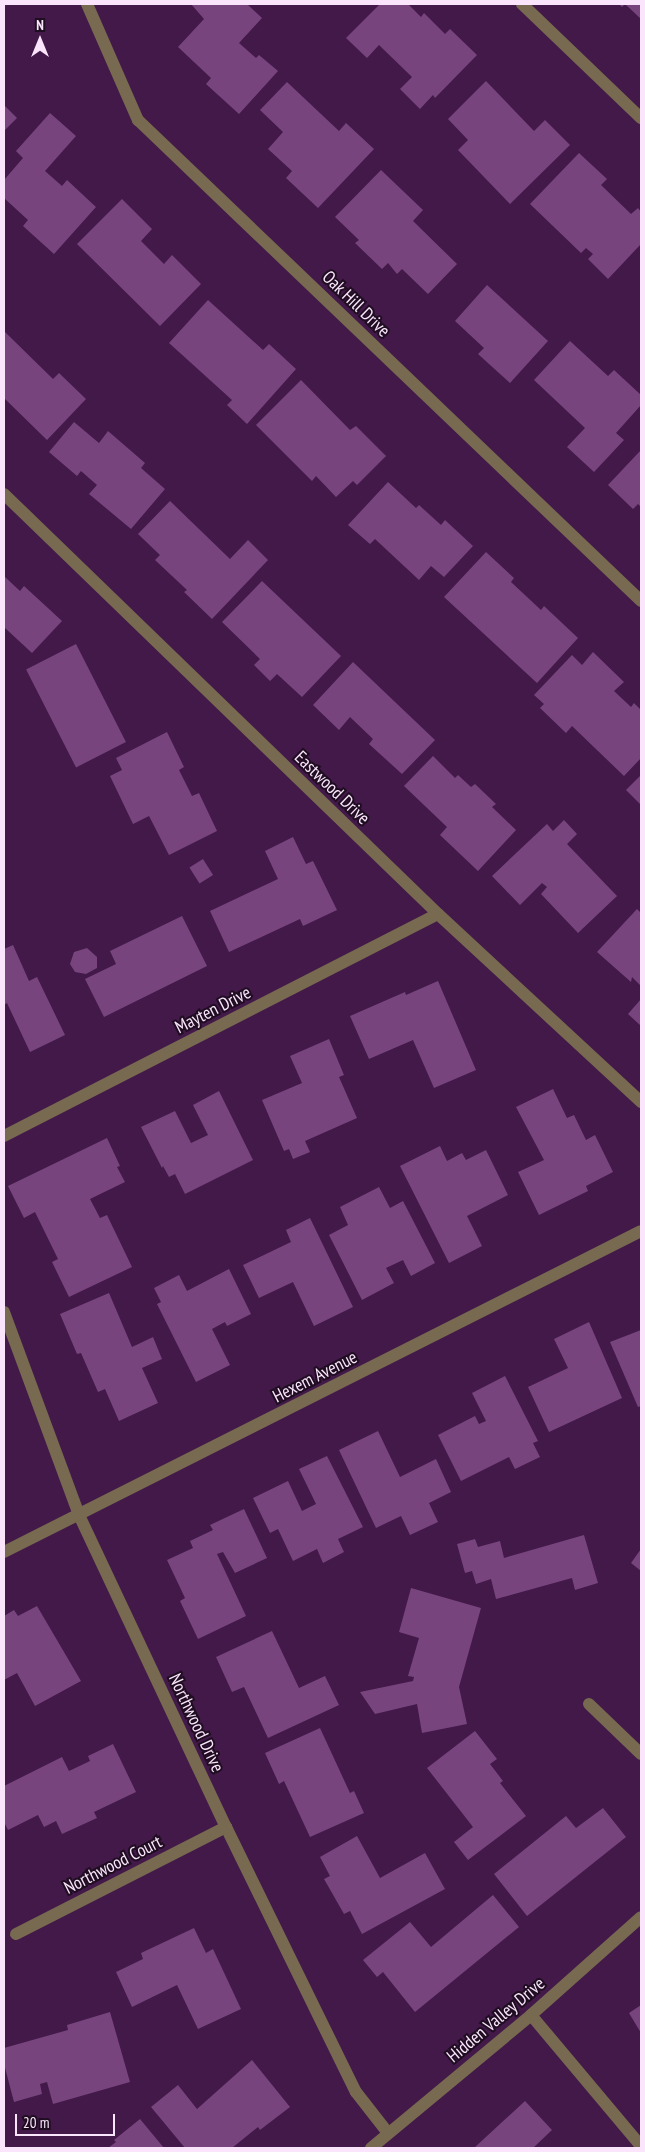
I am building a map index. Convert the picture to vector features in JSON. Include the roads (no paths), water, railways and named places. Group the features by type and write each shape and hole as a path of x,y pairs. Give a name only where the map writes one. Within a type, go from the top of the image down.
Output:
{"street":[{"name":"Oak Hill Drive","path":"87,4 138,120 641,601"},
{"path":"522,4 641,118"},
{"name":"Eastwood Drive","path":"4,494 438,914 641,1102"},
{"name":"Mayten Drive","path":"4,1136 438,914"},
{"name":"Hexem Avenue","path":"4,1552 641,1231"},
{"name":"Northwood Drive","path":"4,1312 79,1515 226,1827 356,2092 388,2133"},
{"path":"590,1704 641,1754"},
{"name":"Northwood Court","path":"16,1934 226,1827"},
{"name":"Hidden Valley Drive","path":"371,2148 531,2015 641,1917"},
{"path":"531,2015 641,2146"}]}
